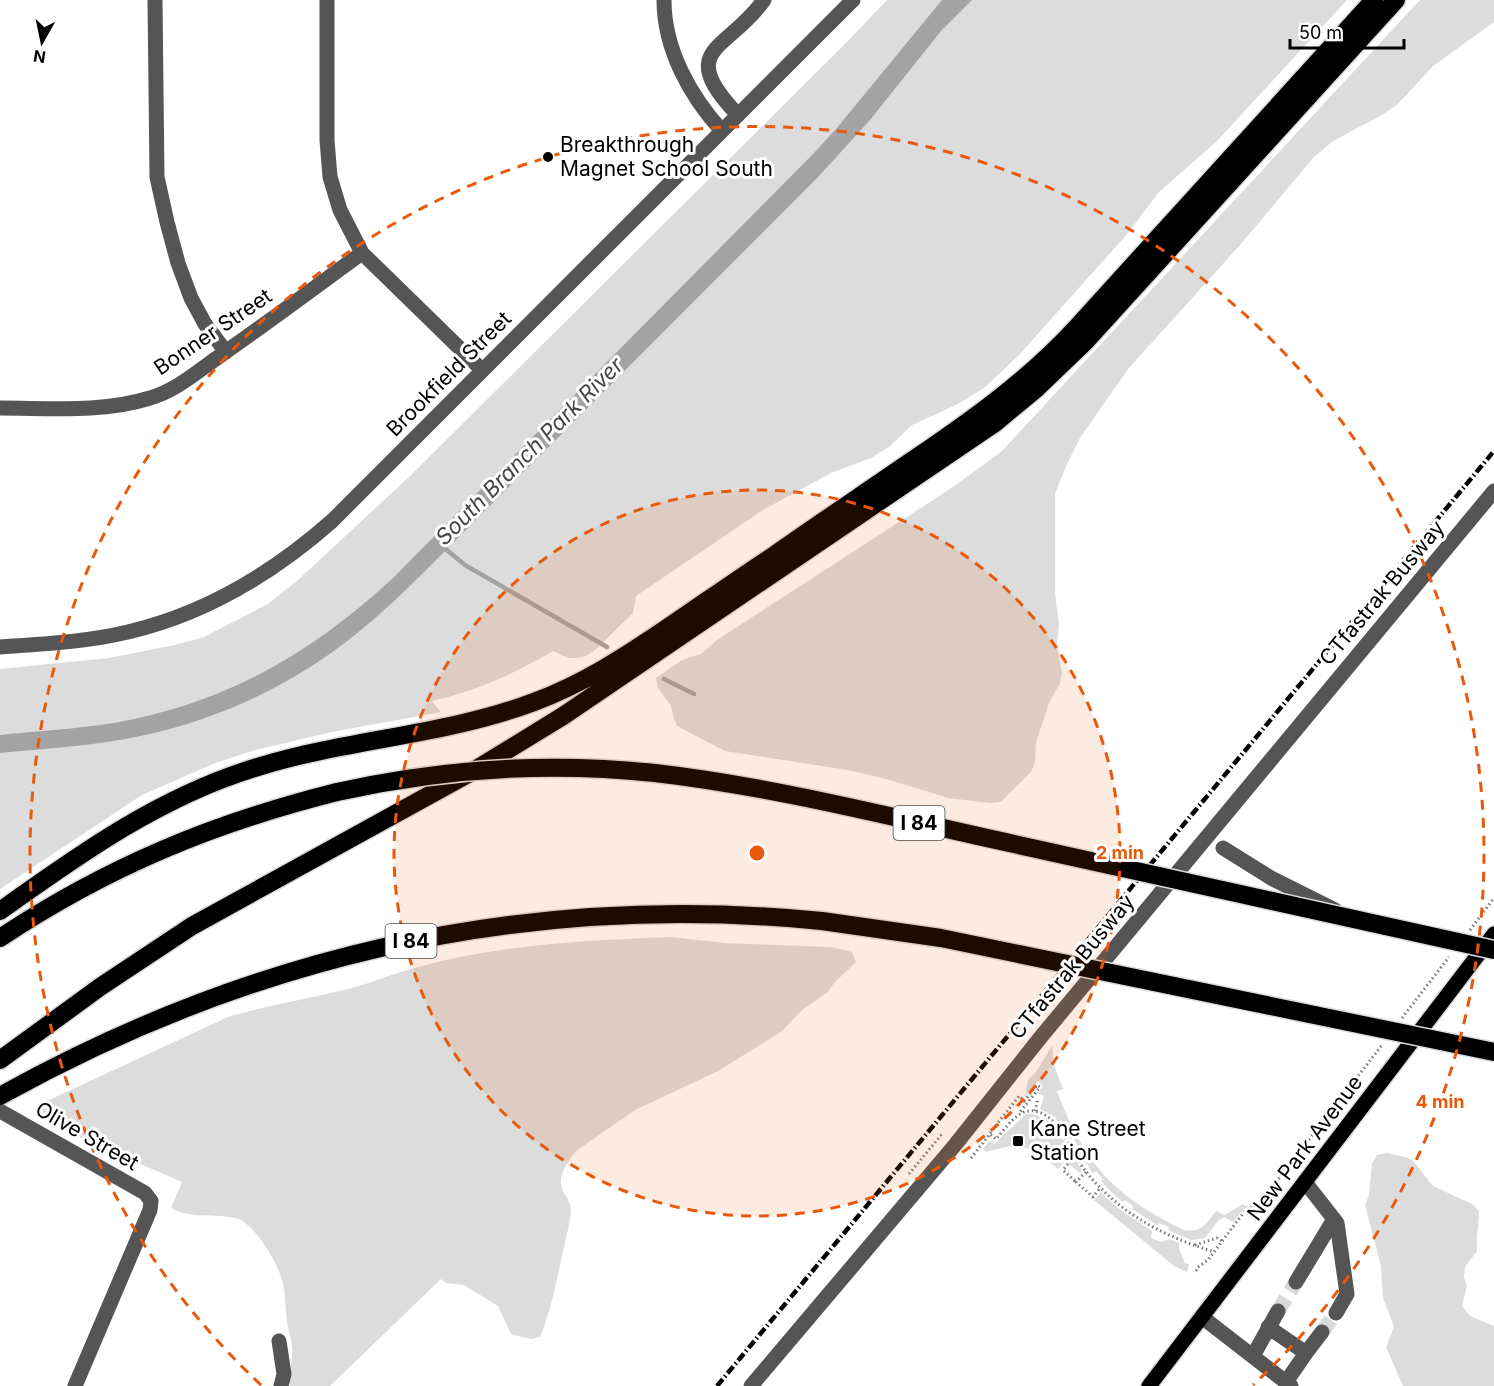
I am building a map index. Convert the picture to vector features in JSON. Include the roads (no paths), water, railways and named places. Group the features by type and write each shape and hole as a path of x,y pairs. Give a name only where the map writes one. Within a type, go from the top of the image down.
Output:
{"highway":[{"path":"0,911 131,823 224,778 308,753 510,711 571,687 627,655 970,421 1024,380 1072,333 1374,0"},
{"path":"0,1060 100,987 192,926 455,781 571,711 1005,415 1046,380 1086,341 1396,0"},
{"name":"I 84","path":"0,938 76,891 167,847 231,822 337,792 426,777 512,770 603,769 742,786 823,802 1494,950"},
{"name":"I 84","path":"0,1096 98,1047 214,998 323,962 403,943 503,925 600,915 650,913 718,913 822,921 930,936 1494,1052"}],"main road":[{"name":"New Park Avenue","path":"1149,1386 1494,934"}],"street":[{"path":"155,0 157,177 166,222 191,298 205,324 226,352"},
{"path":"327,0 327,140 330,177 339,210 362,253 482,370"},
{"path":"664,0 666,23 679,65 698,103 722,131"},
{"path":"738,115 712,85 708,61 717,46 743,25 764,0"},
{"name":"Brookfield Street","path":"0,647 65,642 127,633 159,624 241,588 288,558 332,521 853,0"},
{"name":"Bonner Street","path":"0,408 94,408 153,398 182,382 226,352 362,253"},
{"name":"CTfastrak Busway","path":"751,1386 955,1145 1040,1038 1494,491"},
{"path":"1223,848 1290,888 1357,920"},
{"name":"Olive Street","path":"0,1110 145,1193 151,1201 150,1210 75,1386"},
{"path":"1305,1182 1337,1223 1347,1294 1336,1313"},
{"path":"1296,1282 1334,1219"},
{"path":"1253,1356 1278,1311"},
{"path":"1202,1317 1289,1384 1306,1353 1322,1332"},
{"path":"1268,1327 1306,1353"},
{"path":"279,1341 284,1374 281,1386"}],"water":[{"name":"South Branch Park River","path":"942,0 972,0 941,31 870,120 819,176 422,574 378,616 347,641 288,680 242,703 194,722 109,742 0,753 0,735 114,723 193,703 265,672 331,630 393,578 813,154"}],"waterway":[{"name":"South Branch Park River","path":"443,547 465,565 607,647"},
{"path":"664,679 694,694"}],"tunnel":[{"path":"1278,1311 1296,1282"},
{"path":"1322,1332 1336,1313"}],"railway":[{"path":"717,1386 1494,451"}],"place":[{"name":"Breakthrough Magnet School South","path":"548,157"},
{"name":"Kane Street Station","path":"1018,1141"}]}
